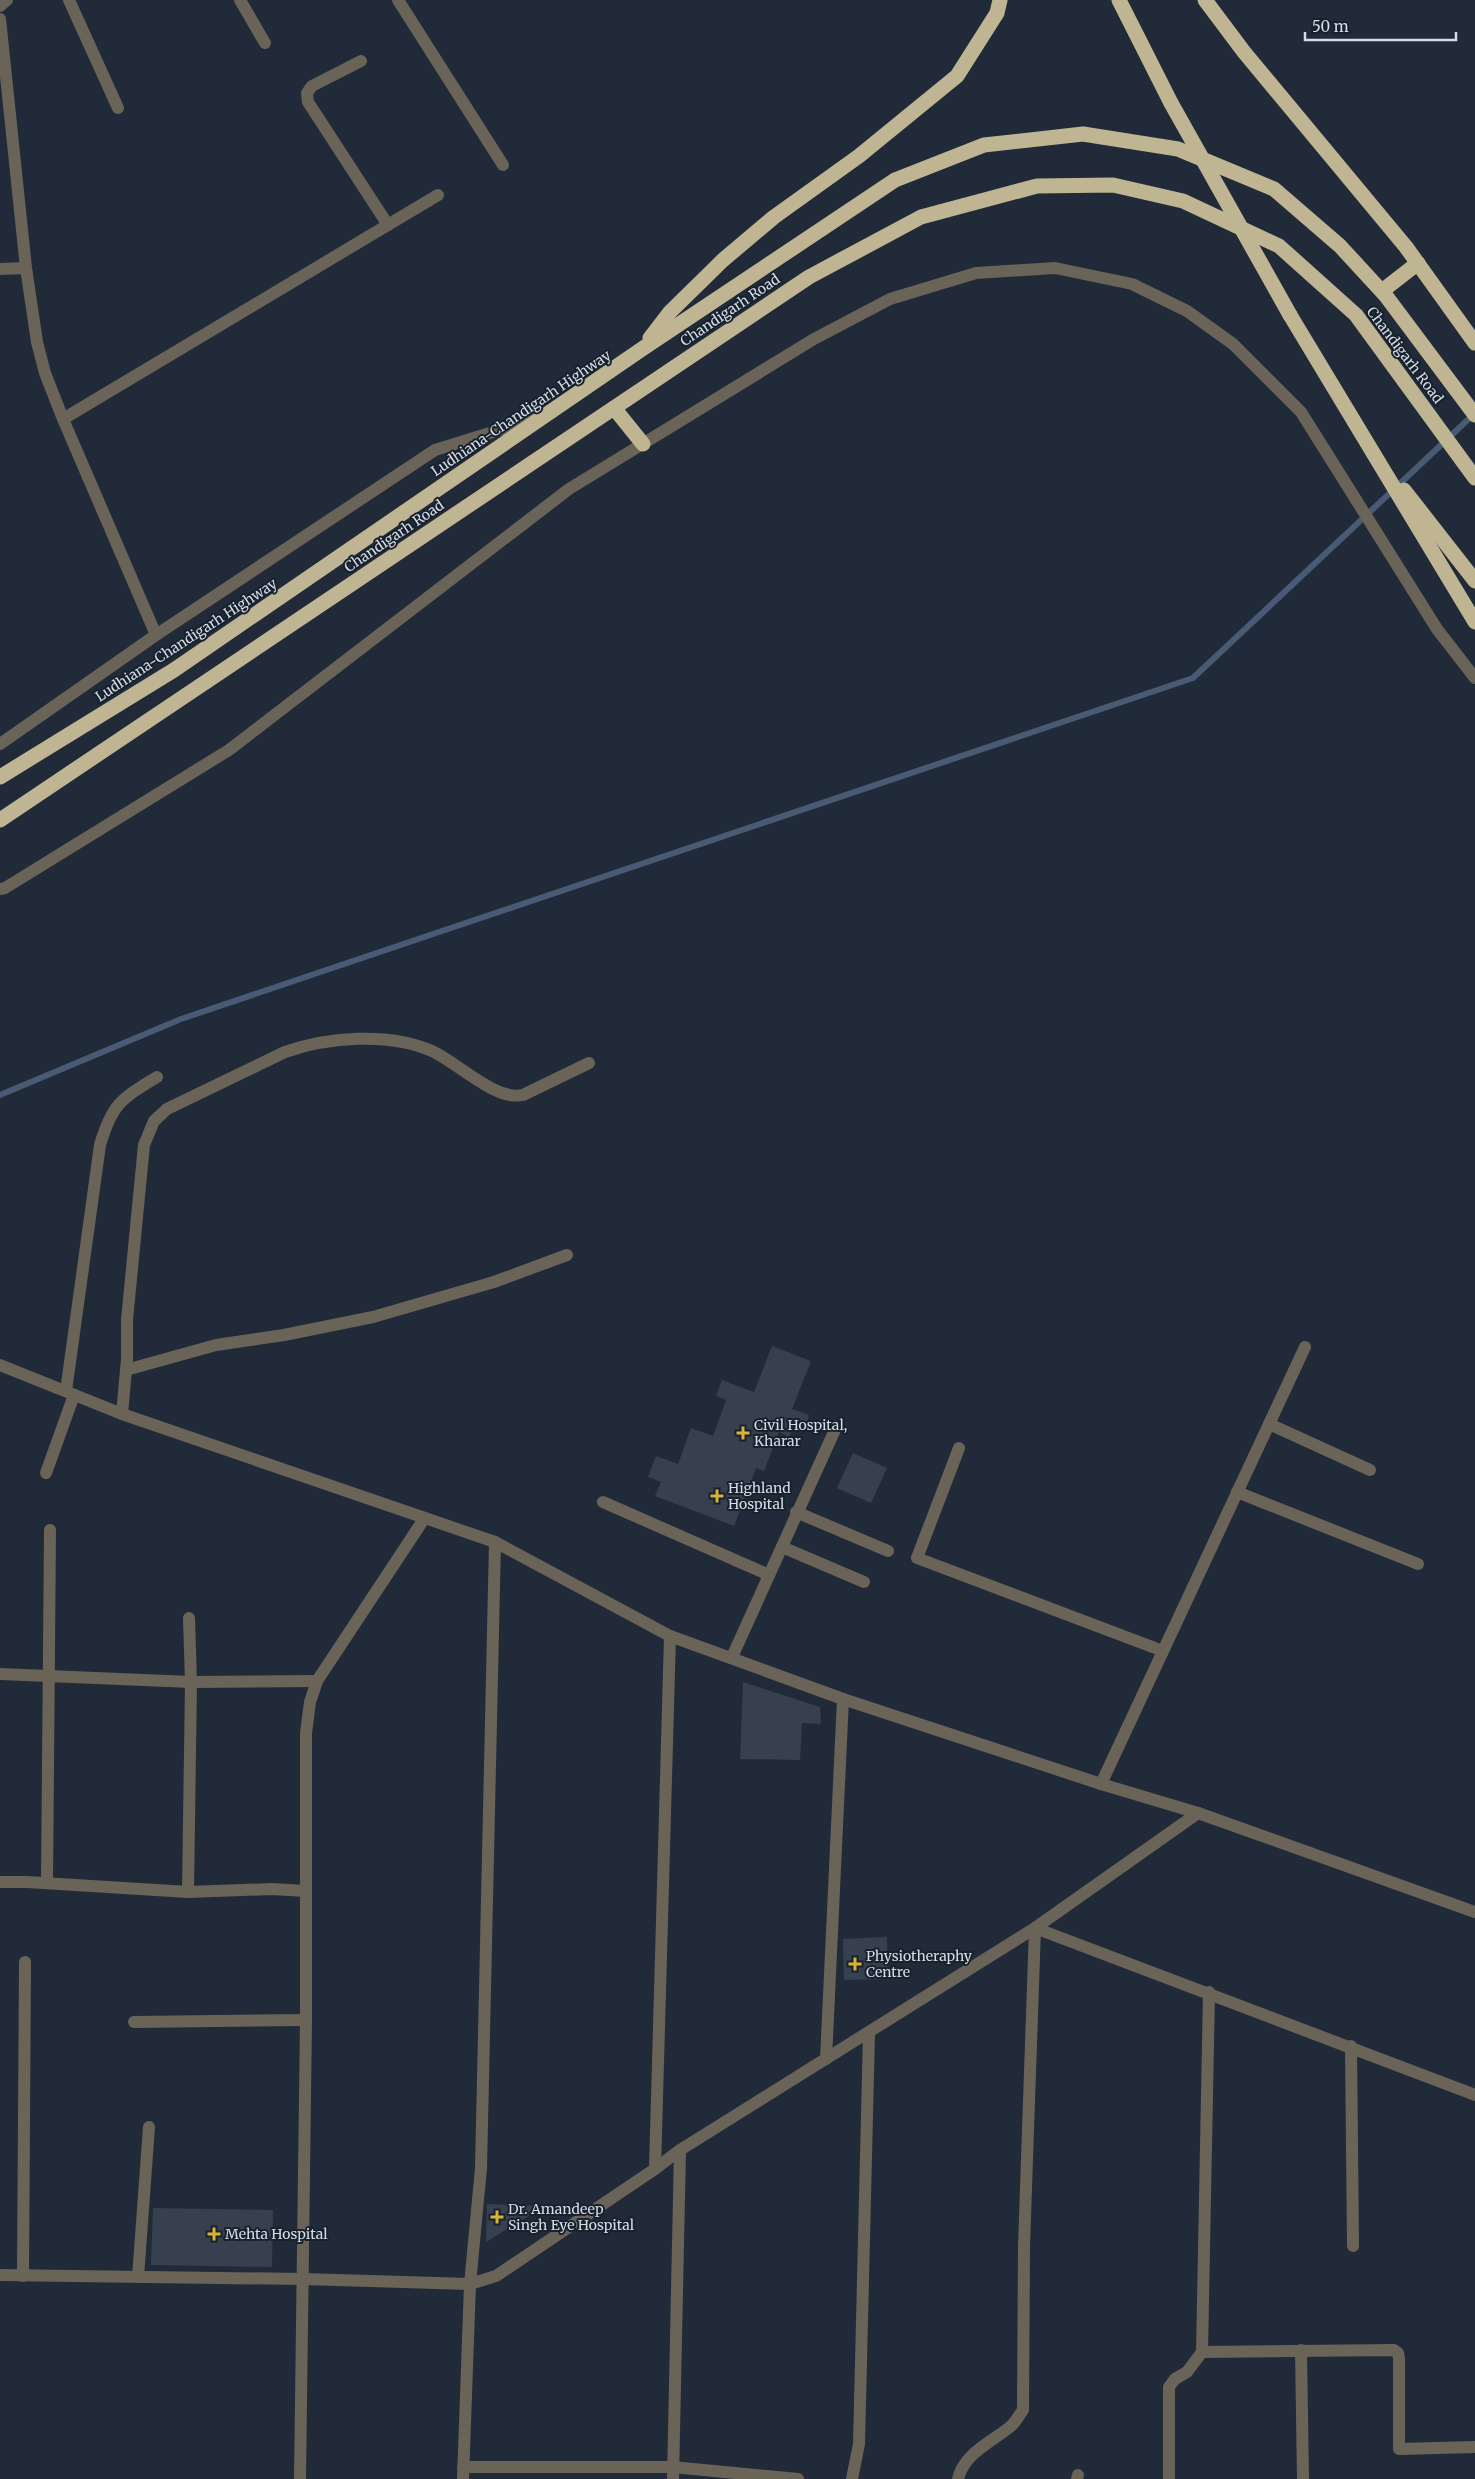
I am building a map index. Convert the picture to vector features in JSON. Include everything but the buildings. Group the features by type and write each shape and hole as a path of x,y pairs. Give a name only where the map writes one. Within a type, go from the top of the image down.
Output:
{"highway":[{"path":"642,349 670,312 723,260 774,217 859,156 957,76 997,13 1000,0"},
{"path":"1119,0 1171,103 1290,315 1471,616"},
{"path":"1205,0 1244,52 1421,267 1475,343"},
{"name":"Ludhiana-Chandigarh Highway","path":"0,778 174,670 642,349 895,180 984,145 1083,134"},
{"name":"Chandigarh Road","path":"1083,134 1178,149 1274,189 1340,246 1384,294 1475,415"},
{"name":"Chandigarh Road","path":"0,820 809,277 921,217 1037,186 1113,185 1183,201 1278,246 1356,315 1475,478"},
{"path":"1384,294 1421,267"},
{"path":"614,408 643,444"},
{"path":"1374,455 1431,523 1475,582"}],"street":[{"path":"0,6 7,0"},
{"path":"69,0 118,108"},
{"path":"240,0 265,43"},
{"path":"398,0 503,165"},
{"path":"0,19 2,62 26,268 37,342 45,373 63,420 156,635"},
{"path":"362,61 312,86 307,94 308,102 388,225"},
{"path":"63,420 438,195"},
{"path":"0,269 26,268"},
{"path":"0,889 5,888 229,750 569,489 814,339 890,298 976,273 1055,268 1132,284 1187,311 1233,344 1301,412 1437,629 1475,678"},
{"path":"0,744 156,635 435,450 544,416"},
{"path":"122,1414 126,1370 127,1320 144,1145 154,1121 167,1108 285,1052 302,1046 342,1039 398,1042 419,1046 460,1067 489,1086 514,1096 523,1094 589,1063"},
{"path":"46,1473 70,1393 102,1139 109,1119 119,1103 157,1078"},
{"path":"126,1370 216,1345 284,1335 373,1317 494,1282 568,1255"},
{"path":"1101,1784 1305,1347"},
{"path":"0,1365 122,1414 495,1542 670,1636 843,1699 1101,1784 1198,1813 1475,1912"},
{"path":"1269,1424 1370,1470"},
{"path":"732,1657 796,1512 834,1432"},
{"path":"959,1448 917,1558 1163,1651"},
{"path":"1237,1492 1418,1564"},
{"path":"603,1502 768,1575"},
{"path":"796,1512 888,1551"},
{"path":"300,2479 306,2020 306,1733 310,1702 317,1681 424,1519"},
{"path":"47,1883 50,1530"},
{"path":"495,1542 481,2168 470,2284 463,2473 672,2473 798,2479"},
{"path":"782,1547 864,1582"},
{"path":"188,1892 191,1682 189,1618"},
{"path":"655,2169 670,1636"},
{"path":"0,1674 191,1682 317,1681"},
{"path":"826,2059 843,1699"},
{"path":"0,2275 303,2279 470,2284 496,2276 655,2169 680,2150 1035,1928 1198,1813"},
{"path":"0,1882 188,1892 306,1891"},
{"path":"1035,1928 1209,1992 1475,2095"},
{"path":"958,2479 960,2469 973,2455 990,2440 1012,2426 1023,2410 1024,2246 1035,1928"},
{"path":"23,2276 25,1962"},
{"path":"1169,2479 1169,2388 1175,2380 1187,2372 1202,2352 1209,1992"},
{"path":"134,2022 306,2020"},
{"path":"852,2479 859,2444 869,2033"},
{"path":"1351,2046 1353,2246"},
{"path":"138,2277 150,2127"},
{"path":"672,2473 680,2150"},
{"path":"1301,2350 1303,2479"},
{"path":"1202,2352 1394,2350 1398,2353 1399,2358 1399,2449 1475,2447"}],"waterway":[{"path":"0,1095 181,1019 1193,678 1474,414"}],"place":[{"name":"Civil Hospital, Kharar","path":"743,1433"},
{"name":"Highland Hospital","path":"717,1496"},
{"name":"Physiotheraphy Centre","path":"855,1964"},
{"name":"Dr. Amandeep Singh Eye Hospital","path":"497,2217"},
{"name":"Mehta Hospital","path":"214,2234"}]}
